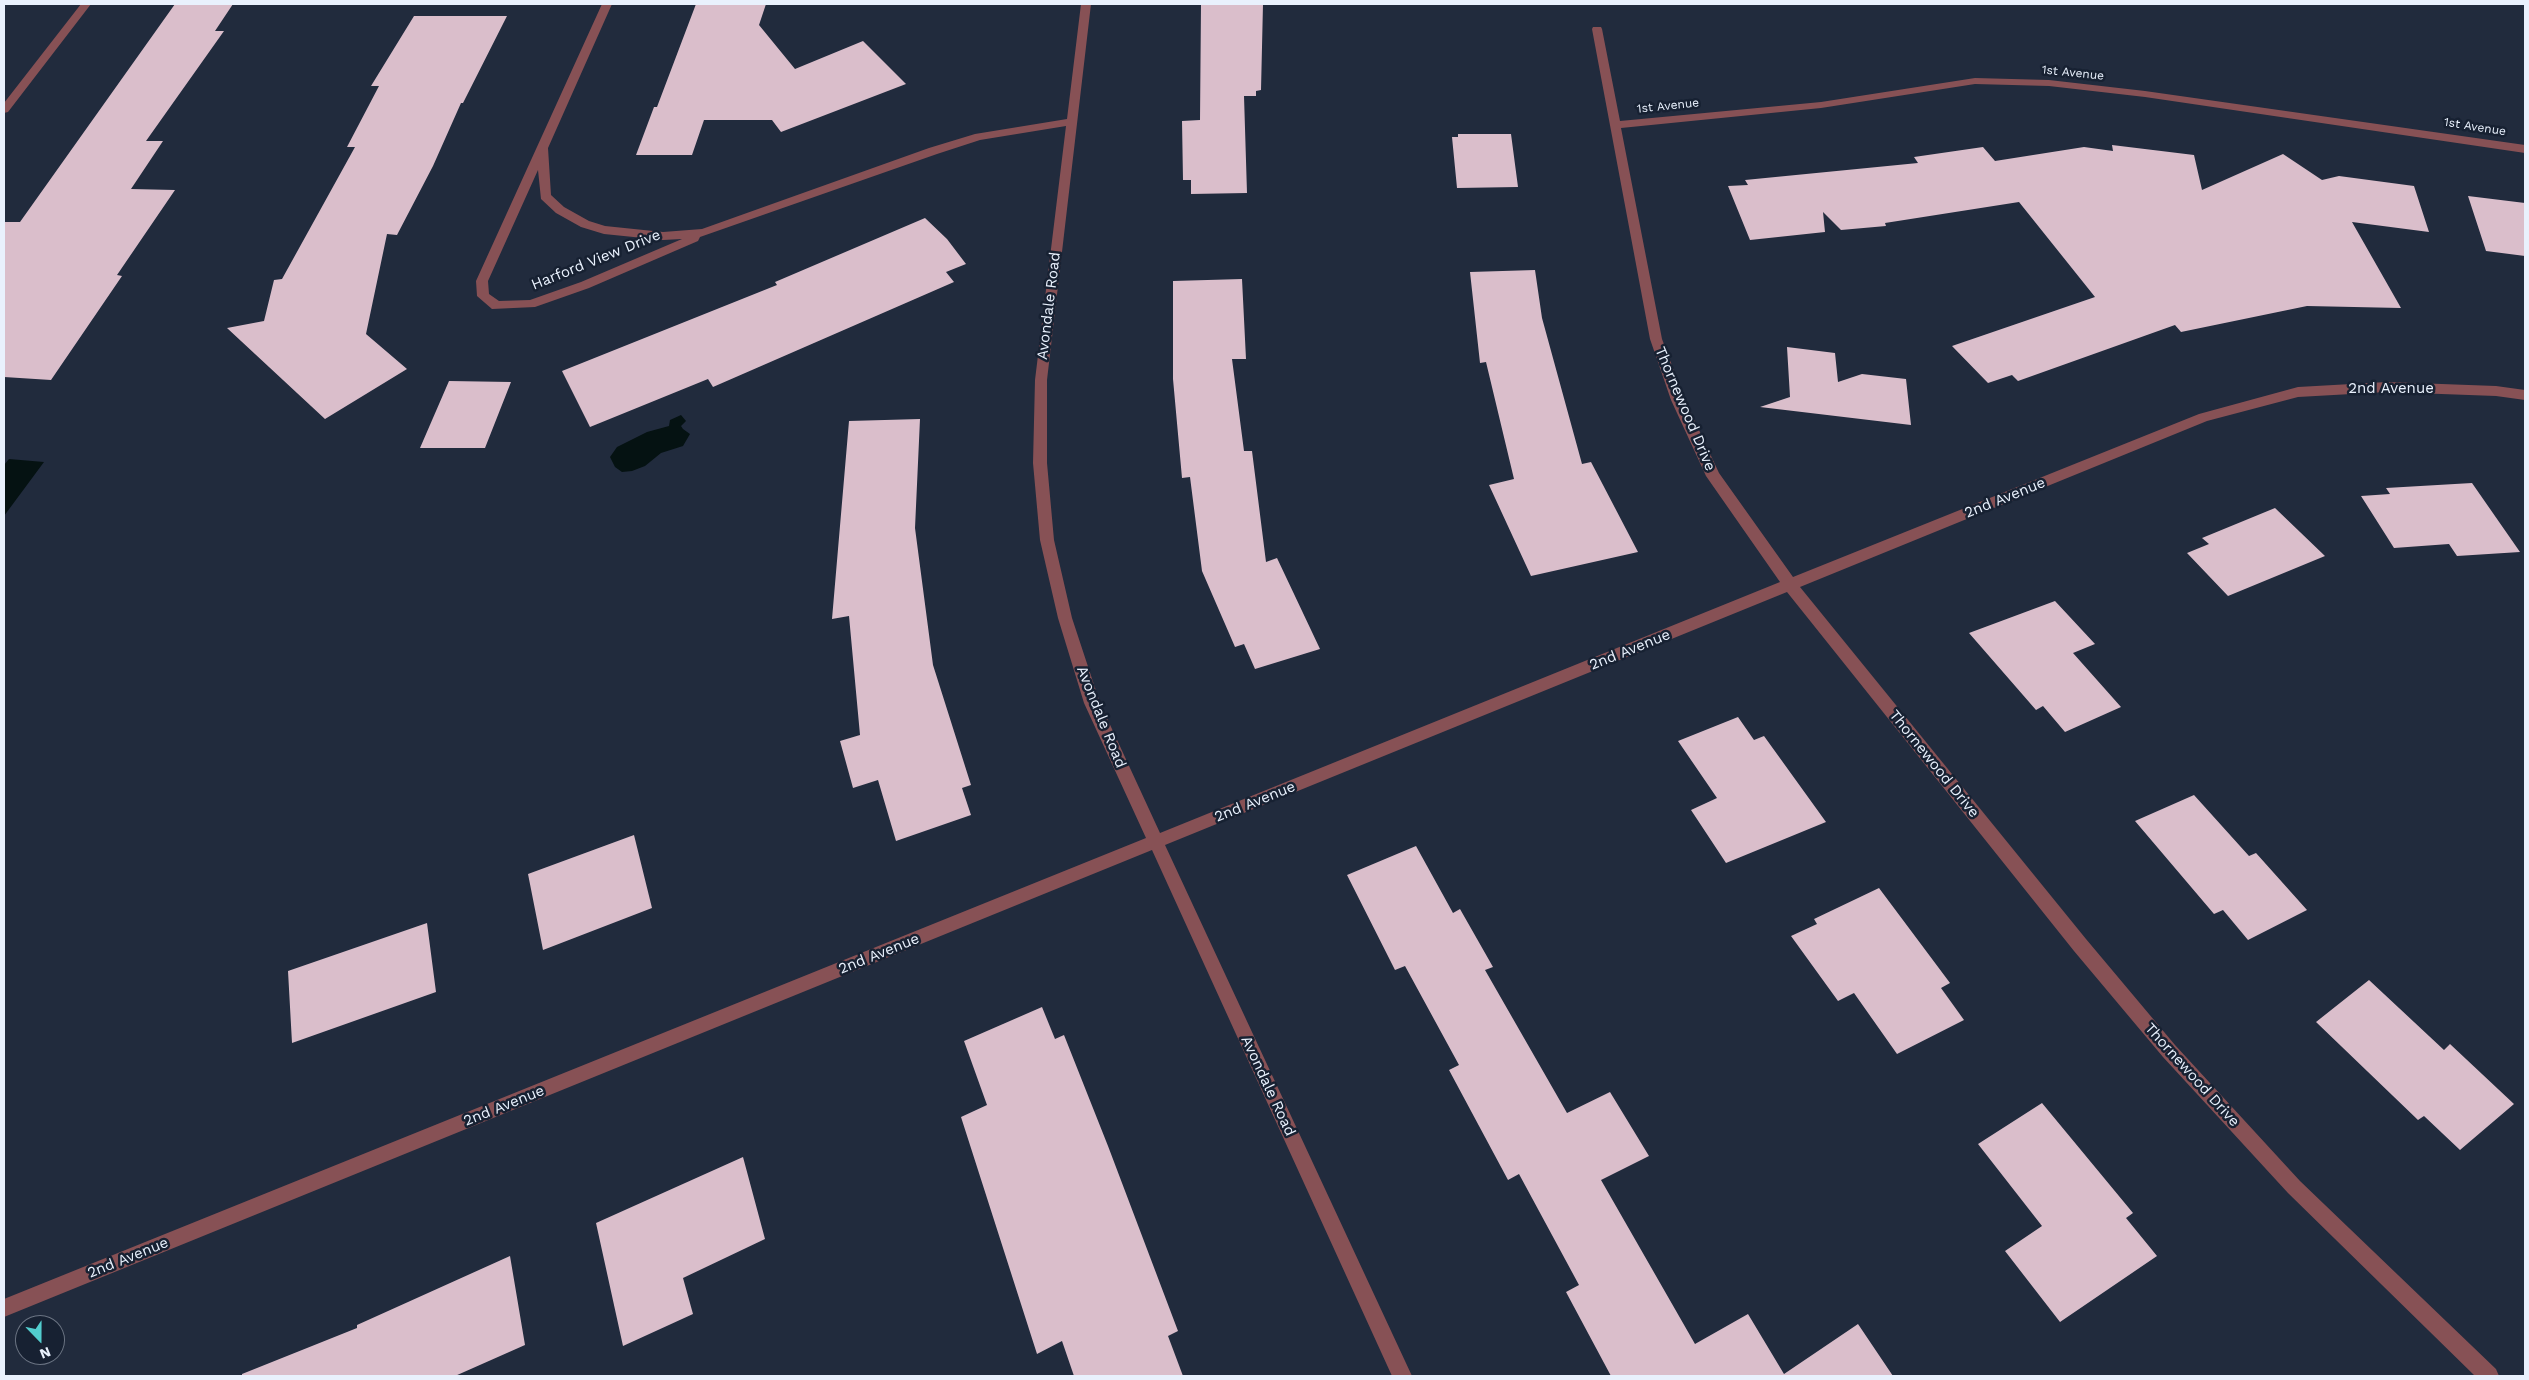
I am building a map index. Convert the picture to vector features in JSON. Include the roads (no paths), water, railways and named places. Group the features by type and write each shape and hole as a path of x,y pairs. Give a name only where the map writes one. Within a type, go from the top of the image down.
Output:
{"street":[{"path":"4,110 86,4"},
{"name":"Harford View Drive","path":"607,4 482,281 483,296 496,306 531,304 585,285 704,233 933,151 979,137 1071,122"},
{"name":"Avondale Road","path":"1086,4 1041,380 1040,463 1047,540 1065,618 1092,702 1402,1376"},
{"name":"Thornewood Drive","path":"1596,28 1617,125 1656,339 1678,400 1713,476 1790,585 2080,945 2168,1051 2294,1187 2489,1376"},
{"name":"1st Avenue","path":"1617,125 1822,105 1975,81 2049,83 2145,94 2525,149"},
{"name":"Harford View Drive","path":"542,148 545,196 560,210 584,224 604,230 631,234 663,236 704,233"},
{"name":"2nd Avenue","path":"4,1308 2204,417 2298,392 2387,387 2496,391 2525,395"}]}
